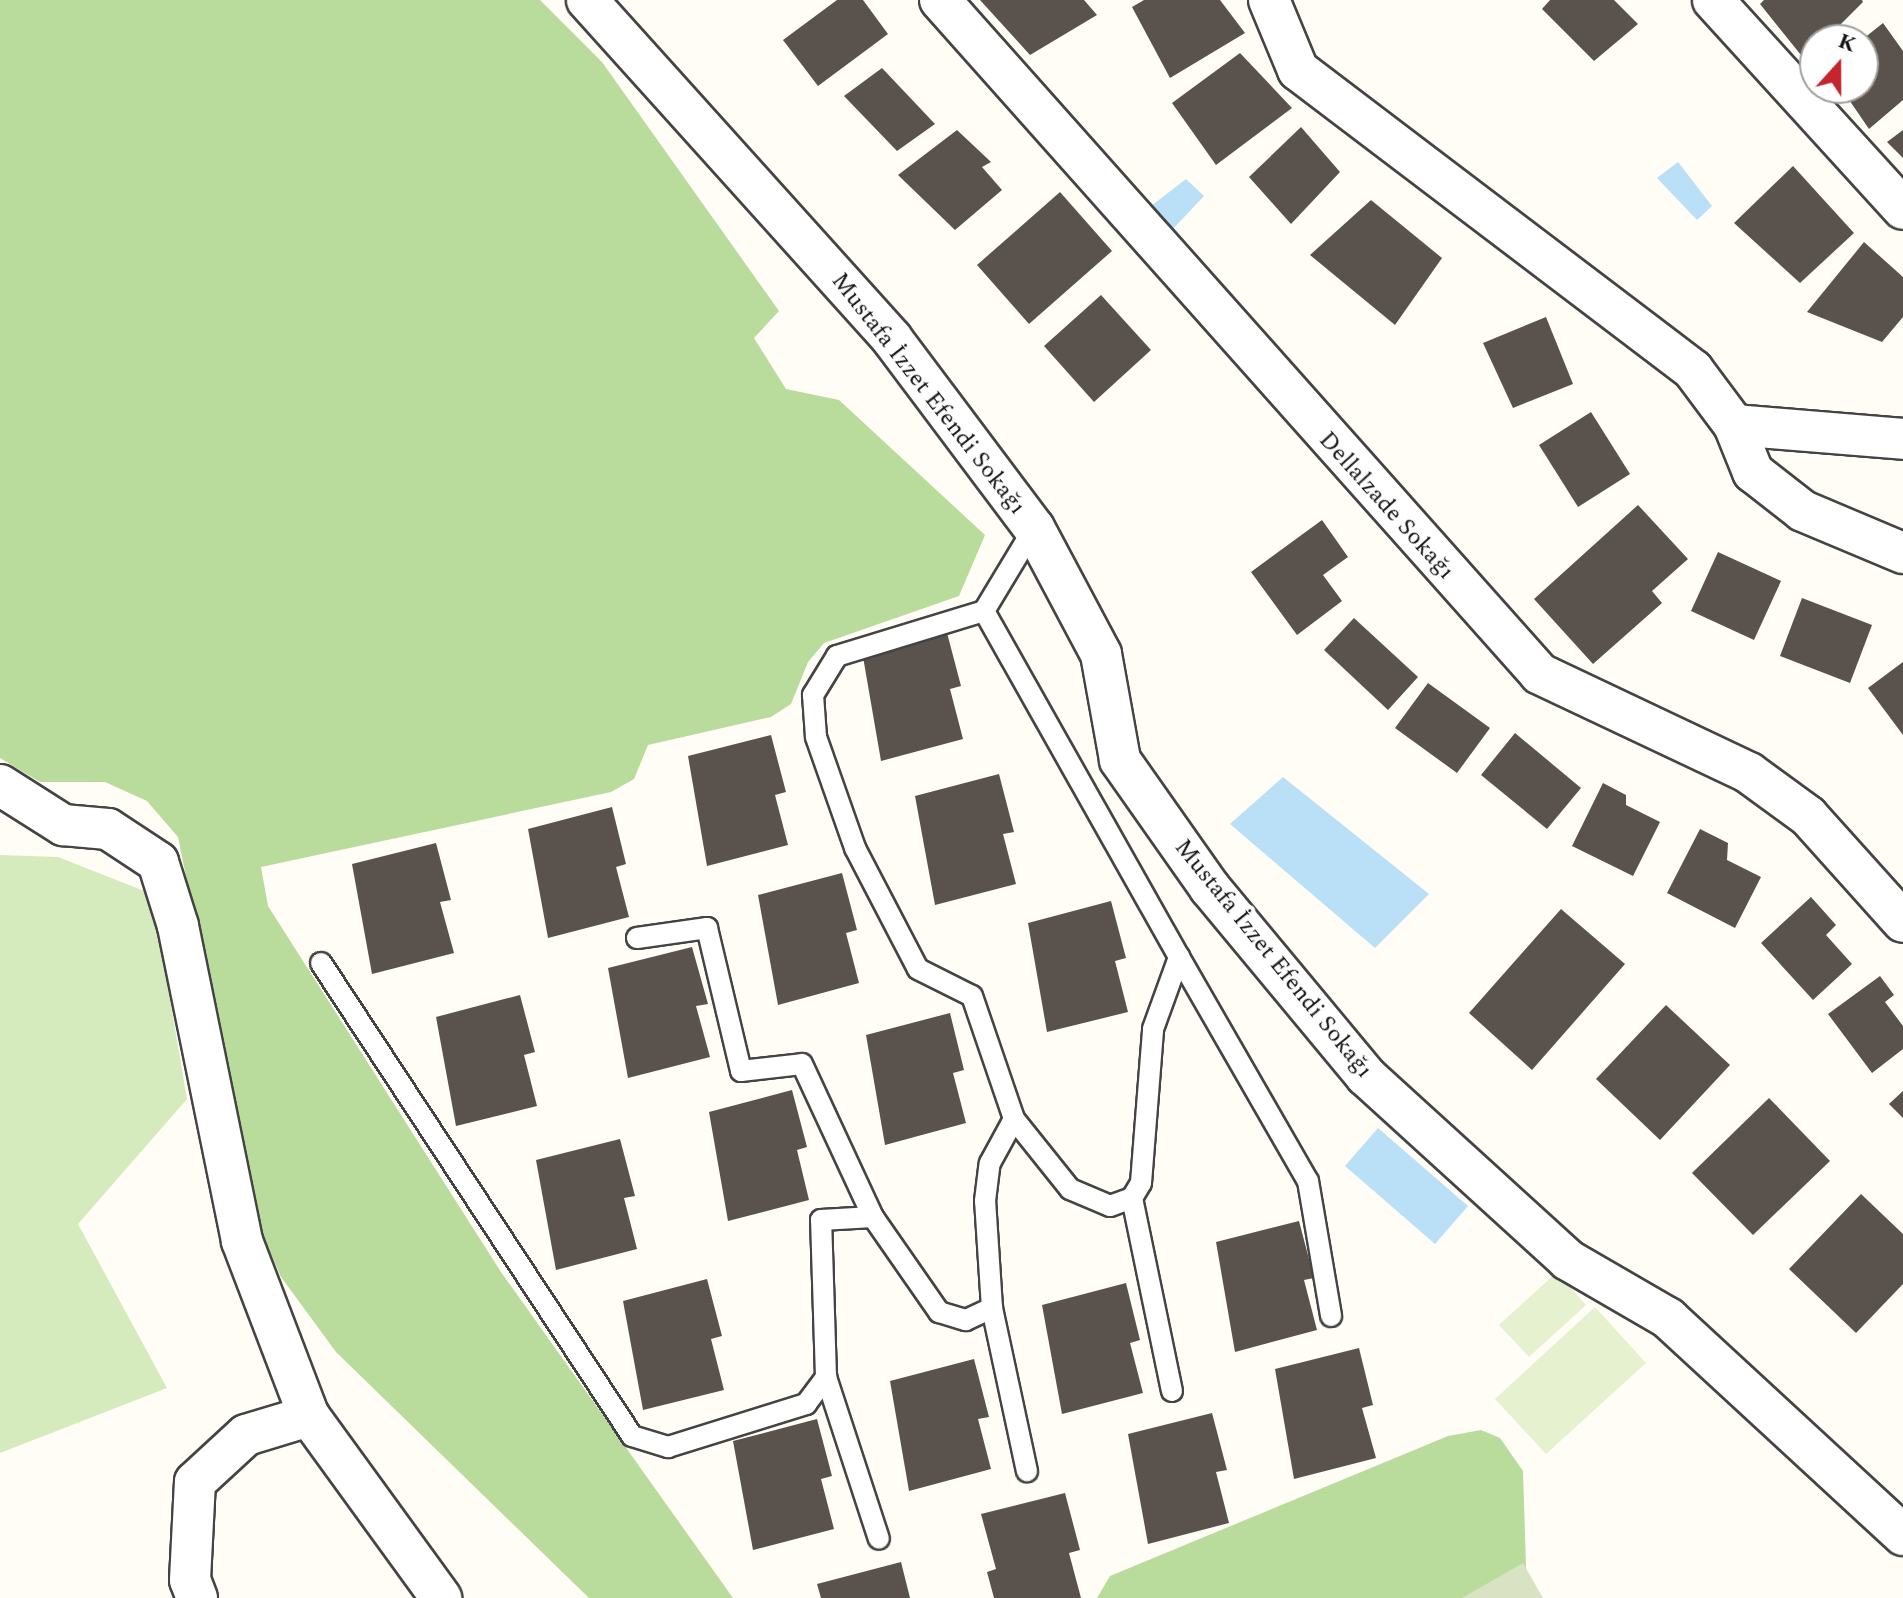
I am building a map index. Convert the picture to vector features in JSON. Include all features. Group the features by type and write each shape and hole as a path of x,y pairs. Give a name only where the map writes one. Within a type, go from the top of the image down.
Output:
{"street":[{"name":"Mustafa İzzet Efendi Sokağı","path":"587,0 892,339 1034,528 1101,654 1120,760 1210,888 1366,1076 1568,1260 1668,1318 1903,1535"},
{"name":"Dellalzade Sokağı","path":"940,0 1540,674 1749,773 1808,816 1903,922"},
{"path":"1269,0 1298,70 1693,370 1734,425 1753,472 1803,511 1903,553"},
{"path":"1713,0 1903,209"},
{"path":"1734,425 1903,439"},
{"path":"0,785 63,825 108,829 158,862 178,926 242,1241 309,1416 441,1598"},
{"path":"197,1598 190,1580 195,1482 246,1435 309,1416"}],"lane":[{"path":"1034,528 984,611 837,656 813,695 816,737 855,848 918,969 972,996 1014,1119 1070,1189 1110,1206 1132,1198 1141,1183 1153,1029 1179,957"},
{"path":"984,611 1308,1181 1331,1316"},
{"path":"637,938 707,928 741,1071 802,1064 873,1217 939,1312 966,1320 992,1308"},
{"path":"321,963 632,1436 668,1447 806,1404 826,1377"},
{"path":"1014,1119 990,1163 987,1189 992,1308 1027,1471"},
{"path":"1132,1198 1172,1391"},
{"path":"873,1217 821,1220 826,1377 879,1539"}],"green space":[{"path":"0,0 540,0 602,62 779,311 754,338 786,389 839,400 985,535 959,596 824,643 808,662 791,704 771,717 648,745 634,779 611,792 261,867 268,906 501,1272 733,1598 589,1598 336,1352 281,1277 255,1217 178,837 147,801 105,782 40,782 0,758"},
{"path":"0,855 58,857 152,894 187,1099 78,1224 167,1388 0,1453"},
{"path":"1557,1272 1586,1305 1529,1357 1499,1325"},
{"path":"1595,1307 1646,1363 1546,1454 1495,1399"},
{"path":"1481,1430 1500,1438 1523,1471 1527,1598 1097,1598 1110,1576 1448,1436"},
{"path":"1523,1563 1543,1598 1462,1598"}],"water":[{"path":"1678,162 1712,206 1697,220 1657,178"},
{"path":"1186,179 1204,196 1170,232 1151,206"},
{"path":"1283,777 1429,894 1375,948 1230,824"},
{"path":"1378,1128 1468,1206 1435,1244 1345,1166"}],"building":[{"path":"837,0 863,0 888,34 818,86 783,40"},
{"path":"980,0 1084,0 1097,15 1030,55"},
{"path":"1144,0 1220,0 1245,33 1170,78 1132,7"},
{"path":"1550,0 1614,0 1638,24 1594,61 1542,9"},
{"path":"1764,0 1863,2 1841,24 1799,24 1799,53 1760,4"},
{"path":"1883,23 1903,51 1903,100 1869,129 1852,104 1879,104 1879,26"},
{"path":"1240,53 1292,108 1216,165 1172,103"},
{"path":"882,68 935,124 897,151 844,96"},
{"path":"1301,127 1340,172 1291,224 1249,177"},
{"path":"957,130 991,162 982,167 1002,190 955,230 898,175"},
{"path":"1903,130 1903,158 1887,142"},
{"path":"1793,166 1854,233 1800,283 1734,223"},
{"path":"1060,192 1112,251 1029,324 977,265"},
{"path":"1371,200 1442,258 1395,325 1310,255"},
{"path":"1864,242 1903,277 1903,317 1882,342 1807,312"},
{"path":"1101,295 1151,350 1094,402 1044,346"},
{"path":"1546,317 1573,384 1513,408 1483,343"},
{"path":"1591,412 1630,474 1578,507 1539,445"},
{"path":"1638,505 1688,559 1652,591 1662,603 1593,664 1534,599"},
{"path":"1322,520 1348,557 1323,575 1342,601 1297,635 1251,572"},
{"path":"1718,552 1781,581 1754,640 1691,611"},
{"path":"1802,598 1872,625 1850,683 1780,656"},
{"path":"1354,618 1418,677 1388,710 1324,650"},
{"path":"946,629 961,686 950,689 963,739 881,761 862,651"},
{"path":"1903,662 1903,735 1868,688"},
{"path":"1428,683 1490,728 1457,773 1395,728"},
{"path":"1515,733 1581,788 1547,829 1481,775"},
{"path":"771,735 786,792 775,795 788,845 707,866 688,756"},
{"path":"999,774 1014,832 1003,834 1016,884 935,905 915,796"},
{"path":"1603,783 1626,795 1626,805 1660,822 1633,876 1572,846"},
{"path":"612,807 626,864 616,867 629,917 548,938 528,829"},
{"path":"1700,829 1728,843 1727,860 1761,877 1735,928 1667,893"},
{"path":"436,843 451,900 440,902 454,953 372,974 352,864"},
{"path":"842,873 857,930 846,933 859,983 778,1005 758,895"},
{"path":"1811,897 1836,925 1826,935 1852,964 1813,1000 1761,943"},
{"path":"1111,901 1126,958 1115,961 1128,1012 1047,1032 1028,923"},
{"path":"1561,909 1625,964 1532,1070 1469,1013"},
{"path":"692,947 708,1004 696,1006 710,1057 628,1078 608,968"},
{"path":"1880,976 1894,995 1885,1002 1903,1026 1903,1049 1872,1073 1828,1014"},
{"path":"520,995 535,1052 524,1055 537,1106 456,1126 436,1017"},
{"path":"1666,1005 1730,1065 1660,1140 1596,1079"},
{"path":"950,1013 964,1070 953,1073 966,1123 885,1145 866,1035"},
{"path":"792,1090 807,1147 797,1150 809,1200 728,1221 709,1112"},
{"path":"1903,1091 1903,1118 1889,1104"},
{"path":"1769,1098 1830,1161 1753,1235 1692,1173"},
{"path":"620,1139 635,1196 624,1198 637,1249 556,1270 536,1160"},
{"path":"1861,1194 1903,1234 1903,1284 1856,1333 1789,1269"},
{"path":"1299,1221 1314,1278 1304,1280 1317,1330 1235,1352 1216,1242"},
{"path":"707,1279 722,1336 711,1339 724,1390 643,1410 623,1301"},
{"path":"1126,1283 1140,1340 1130,1343 1143,1393 1062,1414 1042,1305"},
{"path":"1359,1348 1373,1405 1362,1408 1376,1458 1294,1479 1275,1369"},
{"path":"974,1359 989,1417 978,1419 991,1469 909,1491 890,1381"},
{"path":"1212,1413 1227,1470 1216,1472 1229,1523 1148,1544 1128,1434"},
{"path":"817,1419 832,1476 821,1479 834,1529 753,1550 733,1441"},
{"path":"1065,1493 1080,1550 1069,1553 1081,1598 994,1598 987,1572 996,1569 981,1514"},
{"path":"901,1562 910,1598 821,1598 817,1584"}]}
